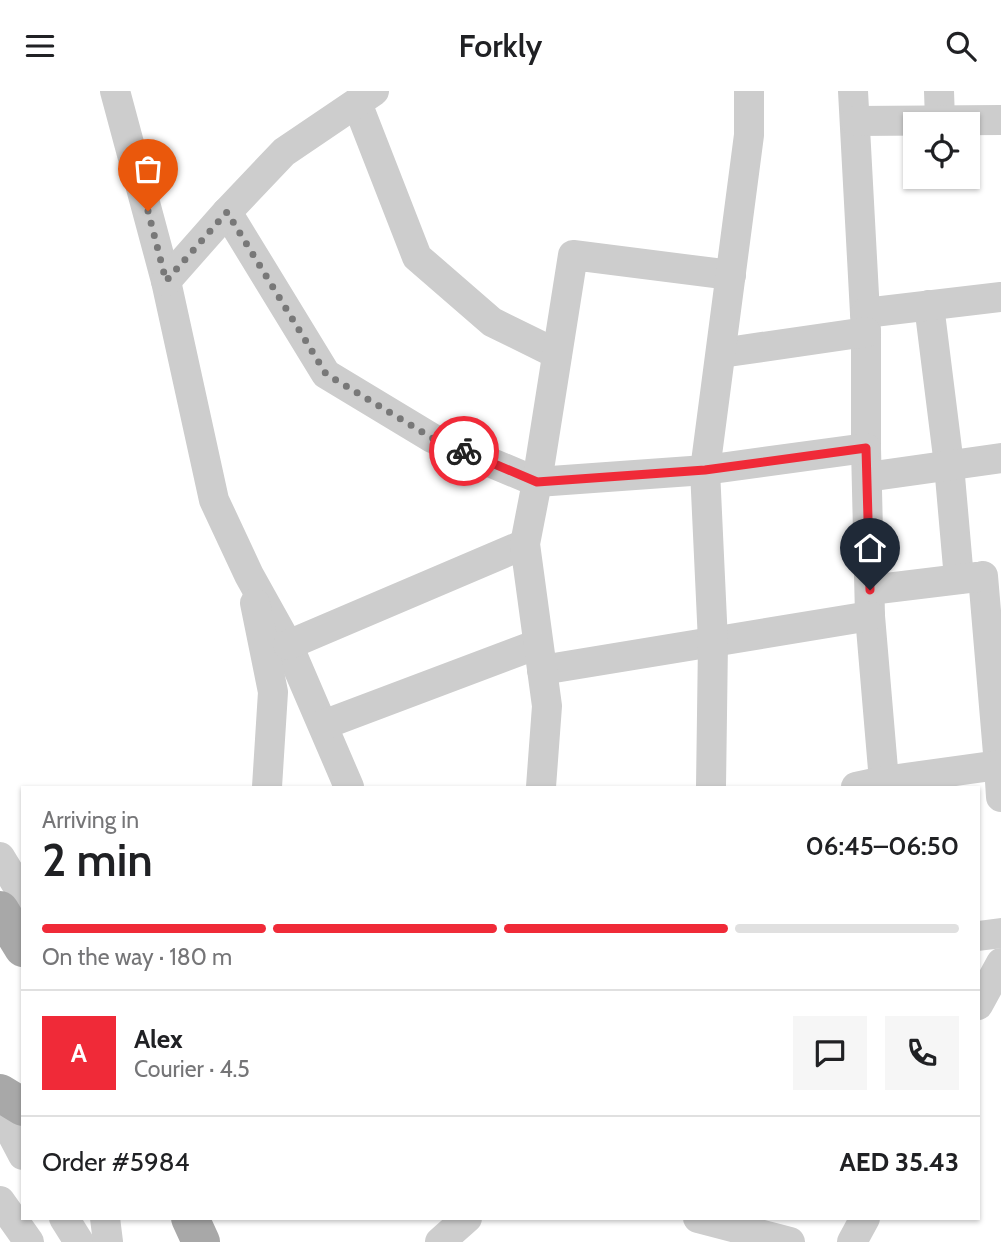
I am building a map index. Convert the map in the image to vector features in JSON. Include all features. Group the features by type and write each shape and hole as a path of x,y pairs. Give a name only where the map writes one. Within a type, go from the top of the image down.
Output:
{"main road":[{"path":"0,910 21,946"},
{"path":"0,954 21,965"},
{"path":"0,1093 21,1106"},
{"path":"191,1220 201,1242"}],"street":[{"path":"115,91 166,281 214,501 249,575 288,645 349,786"},
{"path":"711,786 713,642 705,470 749,135 749,91"},
{"path":"853,91 866,323 870,784 999,765"},
{"path":"166,281 284,152 366,97 416,257 492,322 557,354"},
{"path":"855,121 939,106 1001,120"},
{"path":"227,212 326,374 432,438 537,482 867,462 949,465 1001,458"},
{"path":"541,786 547,706 525,544 573,255 731,275"},
{"path":"721,353 866,323 929,305 1001,297"},
{"path":"929,305 949,465 981,577 996,661 1001,797"},
{"path":"288,645 525,544"},
{"path":"249,575 273,692 267,786"},
{"path":"323,725 540,657 713,642 981,577"},
{"path":"0,857 21,892"},
{"path":"980,936 1001,933"},
{"path":"980,1001 1001,963"},
{"path":"0,1111 21,1152"},
{"path":"0,1201 29,1242"},
{"path":"65,1220 79,1242"},
{"path":"105,1220 108,1242"},
{"path":"440,1242 465,1220"},
{"path":"706,1220 790,1242"},
{"path":"852,1242 864,1220"}],"way so far":[{"path":"148,211 166,281 227,212 326,374 432,438 464,451"}],"route":[{"path":"464,451 537,482 705,470 866,448 870,590"}]}
